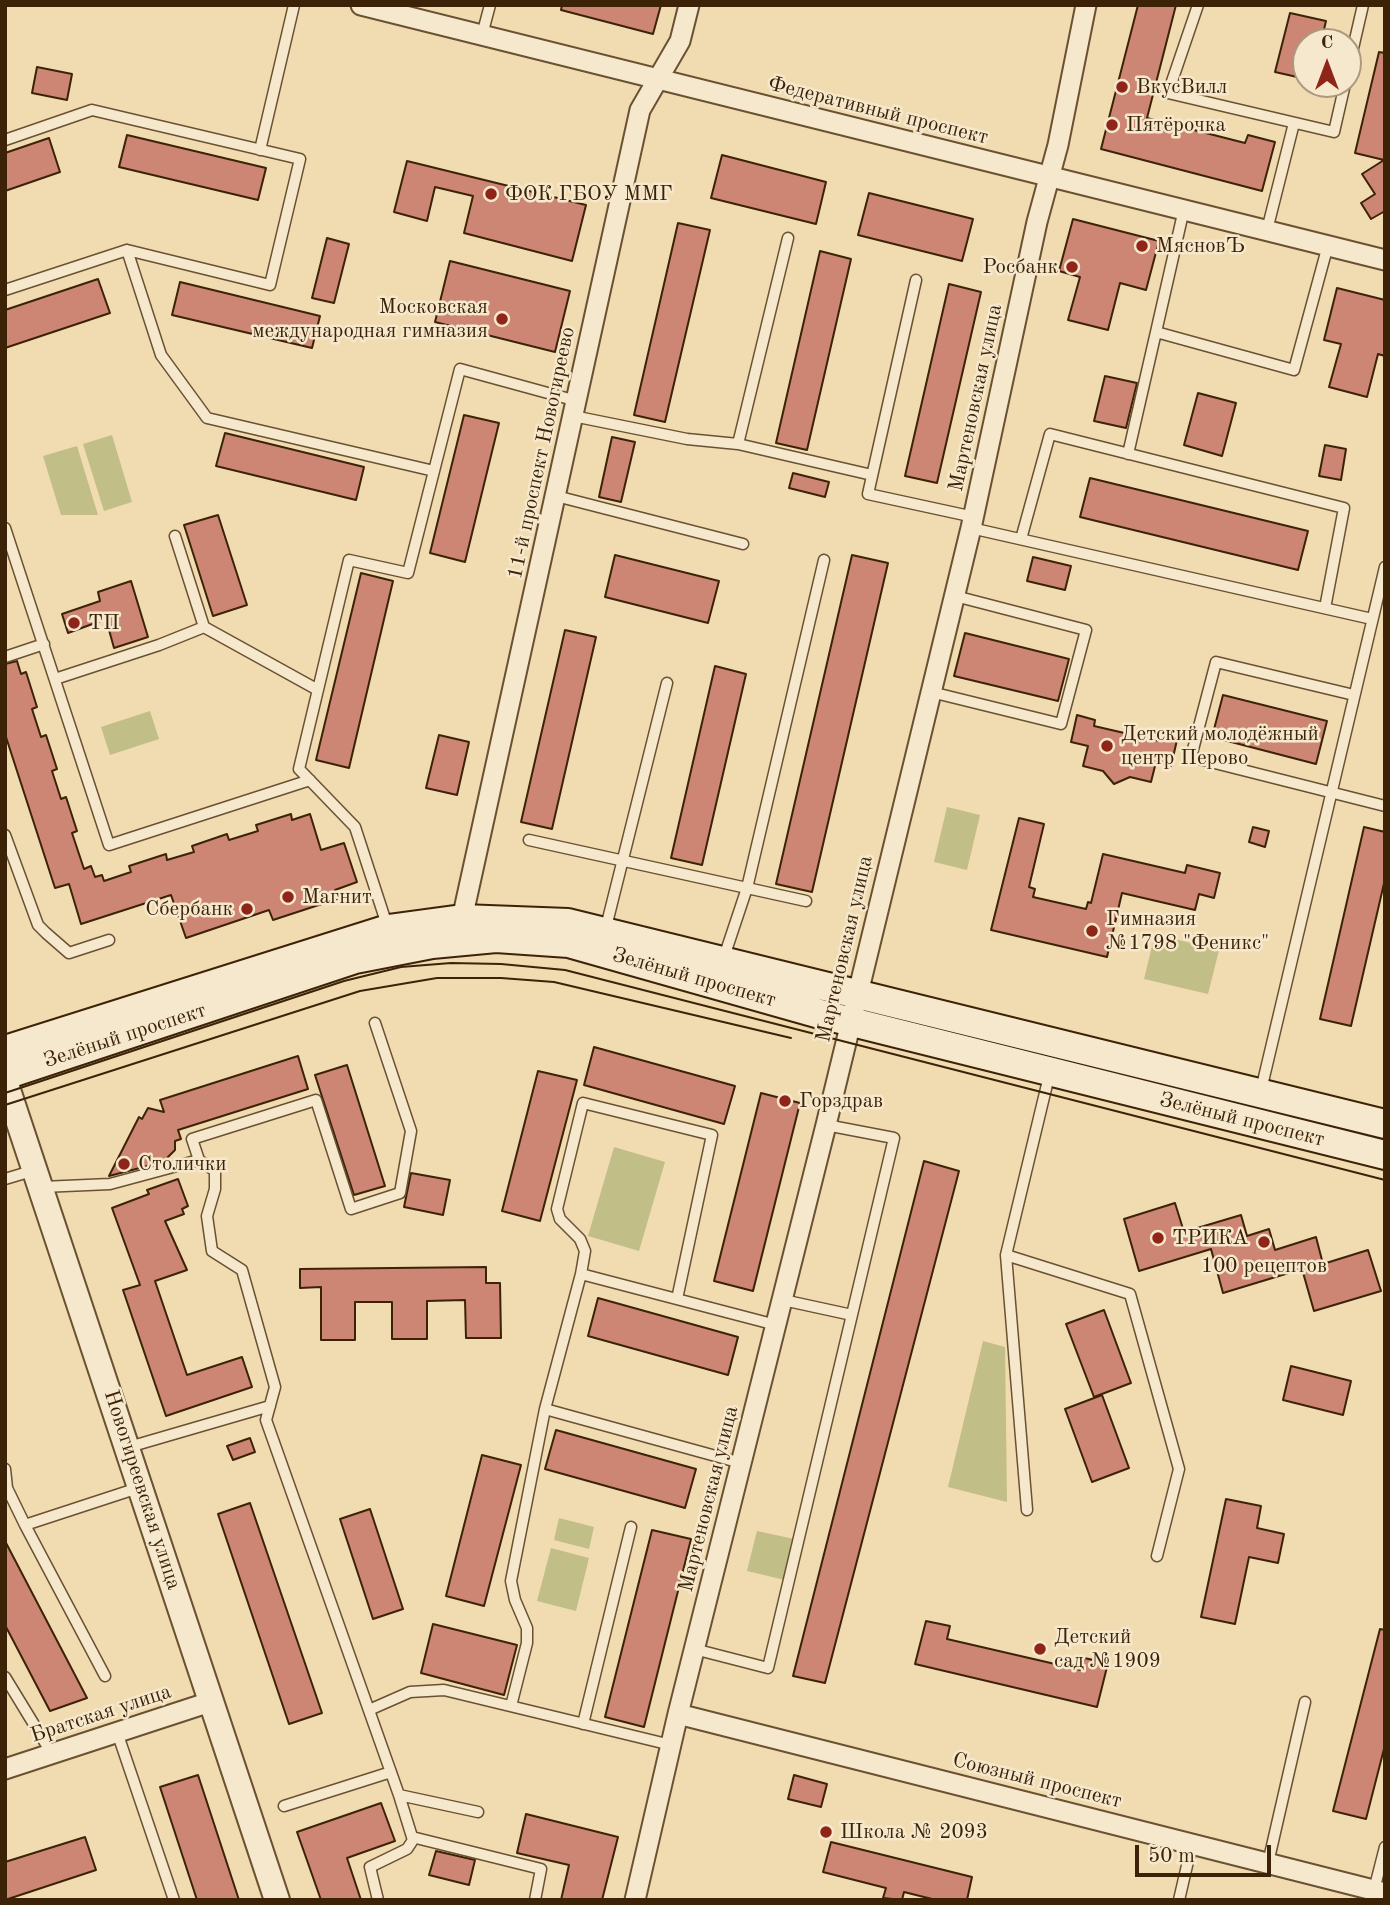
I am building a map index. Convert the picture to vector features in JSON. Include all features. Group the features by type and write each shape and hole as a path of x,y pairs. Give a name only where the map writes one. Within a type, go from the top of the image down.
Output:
{"main road":[{"name":"Зелёный проспект","path":"5,1050 388,929 463,919 568,923 1385,1124"},
{"name":"Зелёный проспект","path":"5,1075 355,959 432,944 495,938 569,943 852,1022 1385,1155"}],"street":[{"name":"Федеративный проспект","path":"361,5 1385,260"},
{"name":"11-й проспект Новогиреево","path":"463,919 640,110 680,41 689,5"},
{"name":"Мартеновская улица","path":"635,1900 678,1714 827,1125 973,522 1086,5"},
{"name":"Новогиреевская улица","path":"5,1081 129,1447 210,1702 277,1900"},
{"name":"Братская улица","path":"5,1769 210,1702"},
{"name":"Союзный проспект","path":"678,1714 1379,1892"}],"lane":[{"path":"260,150 294,5"},
{"path":"482,35 489,5"},
{"path":"1198,5 1168,93 1334,132 1342,98"},
{"path":"1358,28 1363,5"},
{"path":"5,139 92,110 300,159 270,285 127,250 5,289"},
{"path":"1267,230 1294,123"},
{"path":"1128,453 1185,209"},
{"path":"738,444 789,238"},
{"path":"1156,332 1294,370 1328,245"},
{"path":"127,250 161,355 208,418 434,471"},
{"path":"916,280 867,494 973,522 1021,539 1372,619"},
{"path":"388,929 355,827 299,769 349,559 408,573 460,369 575,408 687,439 738,444 872,475"},
{"path":"1021,539 1050,434 1344,508 1325,608"},
{"path":"556,496 743,544"},
{"path":"5,528 109,845 310,780"},
{"path":"175,536 204,626 318,690"},
{"path":"723,961 747,888 824,560"},
{"path":"1260,1094 1372,619 1382,590 1385,567"},
{"path":"931,692 1061,724 1086,630 955,596"},
{"path":"55,679 159,645 204,626"},
{"path":"5,657 44,644"},
{"path":"1354,695 1216,662 1191,757 1385,806"},
{"path":"605,932 667,683"},
{"path":"5,835 38,925 69,953 109,940"},
{"path":"529,840 806,901"},
{"path":"375,1023 411,1131 400,1194 351,1209 316,1100 192,1139 199,1160 215,1171 215,1189 207,1216 212,1251 242,1270 275,1387 266,1420 412,1837 407,1850 370,1867 378,1900"},
{"path":"1027,1510 1006,1255 1051,1072"},
{"path":"511,1706 527,1643 527,1628 514,1600 512,1570 545,1409 585,1251 580,1239 560,1219 557,1209 583,1104 712,1135 677,1299"},
{"path":"694,1649 768,1668 894,1138 827,1125"},
{"path":"5,1179 38,1178 110,1184 199,1160"},
{"path":"1006,1255 1130,1294 1179,1469 1157,1556"},
{"path":"581,1273 776,1325"},
{"path":"783,1300 852,1315"},
{"path":"129,1447 270,1406"},
{"path":"545,1409 741,1463"},
{"path":"5,1469 7,1488 25,1525 106,1676"},
{"path":"25,1525 142,1487"},
{"path":"583,1724 631,1527"},
{"path":"5,1677 52,1754"},
{"path":"369,1710 410,1692 429,1688 671,1745"},
{"path":"1268,1863 1305,1702"},
{"path":"117,1732 174,1900"},
{"path":"284,1806 391,1772"},
{"path":"399,1794 478,1812"},
{"path":"412,1837 541,1869 534,1900"},
{"path":"1179,1900 1192,1844"},
{"path":"1379,1892 1385,1847"}],"shaded area":[{"path":"112,435 132,502 104,511 83,444"},
{"path":"77,446 98,515 61,515 43,456"},
{"path":"150,711 159,739 110,755 101,727"},
{"path":"947,807 980,815 967,870 934,862"},
{"path":"1155,934 1219,950 1208,994 1144,979"},
{"path":"614,1147 665,1162 639,1251 588,1236"},
{"path":"983,1341 1005,1347 1007,1502 948,1487"},
{"path":"559,1518 594,1527 589,1549 554,1540"},
{"path":"757,1531 799,1540 789,1581 747,1571"},
{"path":"551,1548 589,1558 576,1611 537,1601"}],"building":[{"path":"562,5 661,5 653,34 561,10"},
{"path":"1138,5 1176,5 1147,118 1245,143 1248,135 1275,142 1262,191 1101,149"},
{"path":"1290,13 1326,21 1324,28 1292,28 1292,76 1275,72"},
{"path":"1379,52 1385,53 1385,211 1371,219 1361,203 1375,194 1362,174 1384,160 1355,153"},
{"path":"37,67 72,74 67,100 32,93"},
{"path":"127,135 266,168 258,200 119,167"},
{"path":"49,138 60,172 5,191 5,153"},
{"path":"722,155 826,182 816,224 711,198"},
{"path":"407,161 586,205 572,261 464,233 473,196 435,187 427,221 394,212"},
{"path":"869,193 973,219 962,261 858,235"},
{"path":"1073,219 1159,241 1146,290 1120,283 1108,330 1068,320 1080,277 1059,271"},
{"path":"678,223 710,230 665,422 634,415"},
{"path":"327,238 349,244 334,303 312,298"},
{"path":"820,251 851,259 807,450 776,443"},
{"path":"450,261 570,291 555,352 435,322"},
{"path":"98,279 110,313 5,348 5,310"},
{"path":"180,282 320,316 312,348 172,315"},
{"path":"949,284 981,292 937,483 905,476"},
{"path":"1337,288 1385,300 1385,356 1378,354 1367,397 1329,387 1341,344 1324,340"},
{"path":"1105,376 1137,383 1126,428 1094,421"},
{"path":"1198,393 1236,403 1222,456 1184,445"},
{"path":"464,415 499,423 465,562 430,553"},
{"path":"225,433 364,467 356,500 216,466"},
{"path":"612,437 635,442 621,502 599,497"},
{"path":"1325,445 1346,449 1341,480 1319,476"},
{"path":"793,473 829,482 825,497 789,488"},
{"path":"1090,478 1308,531 1298,570 1080,517"},
{"path":"218,515 247,605 213,616 184,525"},
{"path":"615,555 719,581 708,623 605,597"},
{"path":"852,555 888,563 812,892 776,884"},
{"path":"1033,557 1071,566 1065,590 1027,581"},
{"path":"361,573 393,581 349,768 316,760"},
{"path":"131,581 148,637 114,648 106,619 68,633 62,614 100,601 98,592"},
{"path":"565,630 596,637 552,829 521,822"},
{"path":"965,633 1069,659 1058,701 954,676"},
{"path":"17,661 21,674 26,672 37,707 32,709 41,737 46,735 57,769 52,771 61,799 66,797 77,831 72,833 84,869 91,866 95,877 102,875 104,881 131,872 129,866 166,854 167,860 194,852 192,846 227,834 229,840 258,831 256,825 291,814 292,820 310,814 321,850 344,843 357,882 335,890 337,899 273,920 269,910 186,938 171,895 81,924 69,884 55,888 5,734 5,664"},
{"path":"715,666 746,674 702,865 671,858"},
{"path":"1223,695 1327,721 1316,764 1212,737"},
{"path":"1077,715 1095,720 1094,726 1159,741 1160,736 1177,740 1171,766 1156,762 1151,782 1130,777 1114,784 1103,771 1083,766 1088,746 1071,742"},
{"path":"439,735 469,742 457,795 426,788"},
{"path":"1019,818 1044,824 1029,887 1035,889 1033,897 1086,909 1088,902 1091,903 1103,854 1185,873 1187,865 1220,873 1214,898 1199,894 1195,910 1122,893 1107,957 991,930"},
{"path":"1253,827 1269,831 1265,847 1249,842"},
{"path":"1364,827 1385,832 1385,879 1351,1026 1320,1019"},
{"path":"594,1047 735,1086 724,1124 584,1085"},
{"path":"298,1056 308,1089 178,1130 181,1139 175,1141 175,1150 163,1162 109,1176 139,1117 142,1119 148,1108 164,1112 160,1100"},
{"path":"347,1065 385,1186 354,1195 315,1075"},
{"path":"538,1071 577,1080 540,1221 502,1211"},
{"path":"761,1093 800,1103 753,1291 714,1281"},
{"path":"924,1161 959,1171 825,1683 793,1676"},
{"path":"411,1173 450,1180 443,1215 404,1207"},
{"path":"178,1179 188,1206 182,1209 184,1214 165,1221 187,1270 155,1281 187,1375 242,1357 252,1387 166,1416 123,1290 140,1285 112,1208 149,1194 147,1190"},
{"path":"1175,1203 1184,1232 1241,1215 1247,1236 1269,1229 1275,1250 1316,1237 1323,1264 1368,1250 1381,1291 1314,1311 1302,1269 1223,1293 1211,1249 1139,1271 1124,1219"},
{"path":"486,1267 486,1283 500,1283 501,1338 466,1338 465,1300 427,1301 427,1339 392,1339 392,1302 355,1302 355,1340 321,1340 321,1287 300,1288 300,1269"},
{"path":"598,1298 738,1337 728,1375 588,1336"},
{"path":"1104,1310 1131,1383 1094,1397 1066,1324"},
{"path":"1291,1366 1351,1381 1343,1415 1283,1400"},
{"path":"1102,1395 1129,1468 1092,1482 1065,1409"},
{"path":"556,1430 696,1469 685,1508 545,1469"},
{"path":"250,1438 255,1452 233,1460 227,1446"},
{"path":"482,1455 521,1465 484,1606 446,1596"},
{"path":"1226,1499 1261,1506 1257,1528 1284,1534 1278,1563 1249,1557 1235,1624 1201,1617"},
{"path":"250,1503 322,1713 289,1724 218,1514"},
{"path":"370,1509 403,1609 373,1619 340,1519"},
{"path":"652,1530 691,1539 644,1727 605,1717"},
{"path":"5,1541 87,1698 50,1711 5,1625"},
{"path":"926,1621 950,1626 947,1639 1081,1670 1084,1658 1108,1663 1097,1707 915,1664"},
{"path":"433,1624 517,1645 504,1695 421,1673"},
{"path":"1380,1629 1385,1630 1385,1745 1366,1819 1333,1811"},
{"path":"198,1775 239,1900 197,1900 160,1787"},
{"path":"794,1775 827,1784 821,1807 788,1799"},
{"path":"381,1803 395,1841 347,1858 361,1900 321,1900 297,1832"},
{"path":"526,1814 618,1837 602,1900 561,1900 569,1865 517,1853"},
{"path":"85,1837 96,1870 5,1900 5,1862"},
{"path":"831,1842 972,1877 967,1900 936,1900 904,1892 902,1900 883,1898 886,1888 823,1872"},
{"path":"436,1851 475,1860 469,1885 429,1875"}],"tram line":[{"path":"5,1093 344,981 401,967 451,963 501,964 565,970 1385,1180"},
{"path":"5,1105 360,991 437,978 501,978 554,982 791,1038"}],"place":[{"name":"ВкусВилл","path":"1122,87"},
{"name":"Пятёрочка","path":"1112,125"},
{"name":"ФОК ГБОУ ММГ","path":"491,194"},
{"name":"МясновЪ","path":"1142,246"},
{"name":"Росбанк","path":"1072,267"},
{"name":"Московская международная гимназия","path":"502,319"},
{"name":"ТП","path":"74,623"},
{"name":"Детский молодёжный центр Перово","path":"1107,746"},
{"name":"Магнит","path":"288,897"},
{"name":"Сбербанк","path":"247,909"},
{"name":"Гимназия №1798 \"Феникс\"","path":"1092,931"},
{"name":"Горздрав","path":"785,1101"},
{"name":"Столички","path":"124,1164"},
{"name":"ТРИКА","path":"1158,1238"},
{"name":"100 рецептов","path":"1264,1242"},
{"name":"Детский сад №1909","path":"1040,1649"},
{"name":"Школа № 2093","path":"826,1832"}]}
